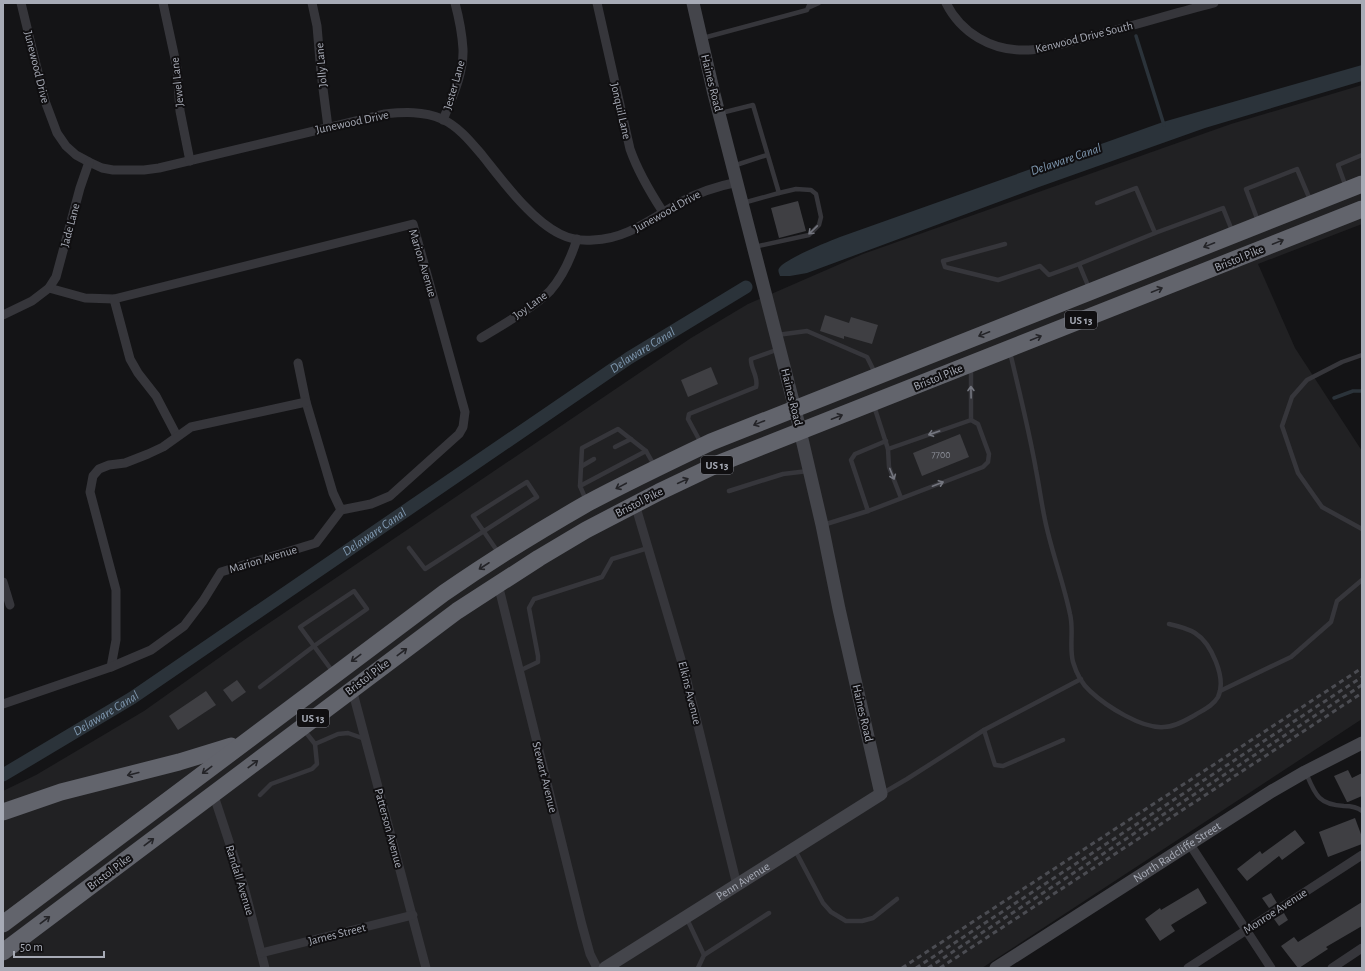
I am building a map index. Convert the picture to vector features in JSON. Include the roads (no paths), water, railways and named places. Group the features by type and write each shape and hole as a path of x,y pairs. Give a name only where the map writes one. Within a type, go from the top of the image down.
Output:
{"highway":[{"name":"Bristol Pike","path":"3,924 444,592 500,555 588,504 655,468 703,446 1354,187"},
{"name":"Bristol Pike","path":"3,952 457,611 559,546 635,504 720,463 1362,209"},
{"path":"3,812 48,796 179,762 245,741"}],"street":[{"name":"Junewood Drive","path":"21,3 44,101 57,133 66,146 76,155 102,168 124,171 159,168 385,114 410,112 424,113 443,120 457,128 467,137 504,182 541,221 560,234 577,239 592,240 619,236 638,228 682,201 703,191 738,182"},
{"name":"Jewel Lane","path":"163,3 177,68 180,111 190,161"},
{"name":"Jolly Lane","path":"312,3 317,26 328,127"},
{"name":"Jester Lane","path":"443,120 454,92 462,63 463,49 456,3"},
{"name":"Jonquil Lane","path":"596,3 630,149 645,184 663,212"},
{"name":"Haines Road","path":"693,3 719,113 738,182 810,471 839,609 881,794"},
{"name":"Kenwood Drive South","path":"946,3 958,23 974,36 1008,49 1024,50 1034,50 1090,37 1214,3"},
{"name":"Jade Lane","path":"49,288 56,277 76,202 89,162"},
{"name":"Marion Avenue","path":"3,704 111,667 151,650 184,626 203,601 221,572 316,544 341,510 371,504 390,496 459,434 463,427 465,412 412,224 114,299 84,298 49,288"},
{"name":"Joy Lane","path":"481,338 539,300 550,291 572,256 577,239"},
{"path":"3,315 22,307 49,288"},
{"path":"114,299 130,359 138,373 156,396 177,436"},
{"path":"298,363 306,402 333,493 341,510"},
{"path":"111,667 116,640 116,590 90,492 93,476 99,469 109,465 124,463 163,447 191,427 306,402"},
{"name":"Elkins Avenue","path":"635,504 685,673 737,885"},
{"path":"3,582 10,605"},
{"name":"Stewart Avenue","path":"498,584 582,925 590,954 597,968"},
{"name":"Patterson Avenue","path":"352,689 426,968"},
{"name":"North Radcliffe Street","path":"996,968 1272,791 1305,772 1362,743"},
{"name":"Randall Avenue","path":"214,793 244,887 265,968"},
{"name":"Penn Avenue","path":"605,968 881,794"},
{"path":"1189,843 1271,968"},
{"name":"Monroe Avenue","path":"1188,968 1362,855"},
{"name":"James Street","path":"261,953 413,915"},
{"path":"1332,968 1362,948"}],"lane":[{"path":"701,38 807,10 810,5 819,3"},
{"path":"719,113 753,105 779,193"},
{"path":"733,166 767,155"},
{"path":"1354,187 1338,164 1362,155"},
{"path":"1259,225 1246,189 1297,169 1312,204"},
{"path":"1097,203 1136,188 1155,233"},
{"path":"743,203 779,193 804,189 811,190 816,194 821,217 819,225 809,235 754,247"},
{"path":"1005,244 943,261 945,267 998,280 1040,266 1049,275 1222,208 1234,235"},
{"path":"1079,264 1091,291"},
{"path":"703,446 688,419 689,414 756,387 757,382 751,359 778,342 807,331 867,357 876,377"},
{"path":"1009,348 1036,470 1044,515 1071,616 1073,660 1075,668 1089,690 1101,700 1122,714 1152,727 1164,728 1173,726 1188,719 1210,706 1217,698 1220,691 1220,675 1214,656 1202,638 1183,627 1169,624"},
{"path":"1362,354 1342,362 1307,380 1292,397 1282,426 1298,473 1322,507 1362,529"},
{"path":"971,364 971,420"},
{"path":"873,402 888,449 889,467 902,498"},
{"path":"822,525 902,498 983,467 988,462 989,454 978,424 971,420 888,449"},
{"path":"588,504 580,486 582,448 618,429 646,451 655,468"},
{"path":"615,448 631,439"},
{"path":"868,510 851,460 855,454 886,441"},
{"path":"580,486 646,451"},
{"path":"582,466 594,459"},
{"path":"730,490 783,474 810,471"},
{"path":"409,548 425,569 483,531 537,497 527,482 473,516 483,531 500,555"},
{"path":"519,671 538,662 529,608 534,599 602,577 612,559 648,548"},
{"path":"1220,691 1291,657 1330,622 1337,601 1362,580"},
{"path":"260,687 314,646 367,609 354,591 300,627 314,646 334,674"},
{"path":"881,794 984,730 1081,679"},
{"path":"260,795 271,784 312,769 317,764 315,744 302,727"},
{"path":"984,730 995,765 1003,766 1063,740"},
{"path":"315,744 338,734 348,733 365,739"},
{"path":"1305,772 1315,794 1325,803 1334,806 1351,806 1362,811"},
{"path":"794,849 823,903 831,912 846,921 862,921 873,918 897,899"},
{"path":"698,968 704,955 769,913"},
{"path":"686,917 704,955"}],"water":[{"path":"1362,65 1362,81 1205,128 1039,187 807,273 790,276 780,276 779,274 778,270 784,263 808,250 840,237 1163,122"}],"waterway":[{"path":"1136,36 1164,125"},
{"name":"Delaware Canal","path":"3,775 132,698 629,358 746,287"},
{"path":"1334,398 1353,391 1362,391"}],"railway":[{"path":"902,968 1362,668"},
{"path":"916,968 1362,677"},
{"path":"928,968 1362,685"},
{"path":"940,968 1362,693"}]}
